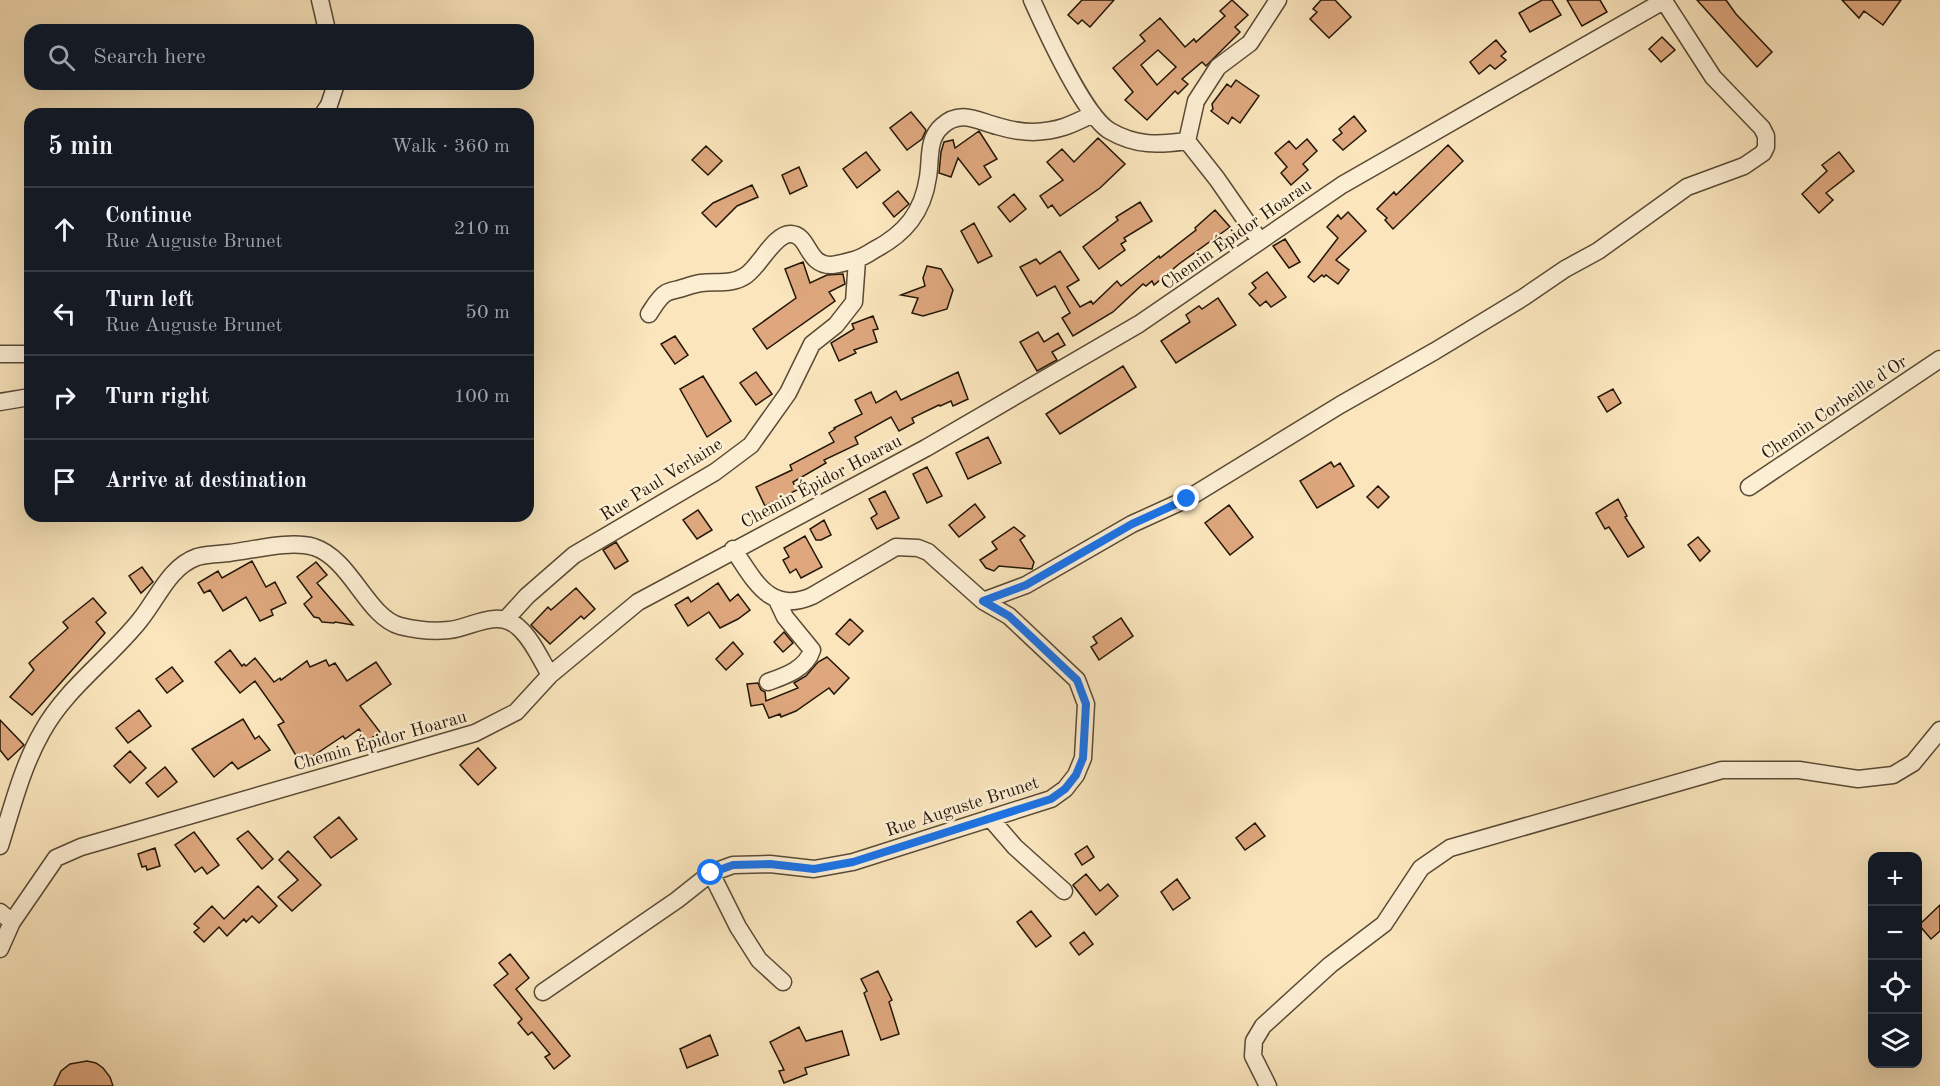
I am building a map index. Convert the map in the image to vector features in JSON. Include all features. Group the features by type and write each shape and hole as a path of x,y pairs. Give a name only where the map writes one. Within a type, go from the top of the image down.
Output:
{"street":[{"path":"320,0 326,24"},
{"path":"1032,0 1056,51 1093,114 1108,130 1133,141 1160,145 1186,141"},
{"path":"1186,141 1196,101 1218,67 1250,43 1278,0"},
{"path":"983,601 1026,585 1132,524 1187,499 1598,251 1687,187 1744,166 1763,153 1766,147 1766,136 1762,128 1713,77 1665,1"},
{"name":"Chemin Épidor Hoarau","path":"0,949 6,917 56,858 73,851 475,734 516,712 550,675 638,602 733,549 926,448 1139,324 1342,184 1665,1"},
{"path":"327,108 334,90"},
{"path":"648,314 665,293 701,283 730,283 747,276 786,234 801,238 809,254 822,263 830,265 857,260 901,234 915,217 924,198 931,142 943,124 953,119 975,118 997,126 1031,132 1065,128 1093,114"},
{"path":"1186,141 1217,179 1260,241"},
{"name":"Rue Paul Verlaine","path":"506,620 527,596 574,555 715,472 751,445 788,393 812,344 836,325 854,302 857,260"},
{"path":"0,354 24,354"},
{"name":"Chemin Corbeille d'Or","path":"1749,487 1940,359"},
{"path":"0,402 24,398"},
{"path":"0,846 28,762 42,731 64,700 140,620 170,578 181,567 198,557 290,545 310,546 328,554 338,562 380,613 397,626 423,631 451,630 485,620 506,620 516,625 524,633 550,675"},
{"name":"Rue Auguste Brunet","path":"543,992 677,900 711,873 733,865 770,864 814,869 853,862 1051,799 1065,789 1076,775 1083,758 1086,704 1077,680 1009,616 983,601 928,552 907,546 896,547 801,601 777,600"},
{"path":"733,549 758,585 766,594 777,600 785,617 812,650 809,659 803,665 768,682"},
{"path":"1268,1086 1253,1056 1254,1041 1263,1026 1330,965 1384,924 1421,868 1450,848 1722,770 1799,770 1858,779 1893,775 1913,763 1940,730"},
{"path":"990,818 1015,847 1064,891"},
{"path":"711,873 738,927 759,960 783,982"}],"building":[{"path":"1082,0 1114,0 1090,27 1082,20 1078,24 1068,15"},
{"path":"1232,0 1248,15 1235,27 1240,32 1206,66 1202,62 1182,79 1188,84 1178,94 1175,91 1147,120 1125,100 1133,92 1113,68 1145,41 1140,35 1160,18 1185,47 1194,39 1196,42 1225,16 1220,11","holes":["1158,50 1176,67 1157,85 1141,65"]},
{"path":"1321,0 1335,0 1351,17 1329,38 1310,19 1317,12 1313,9"},
{"path":"1542,0 1552,0 1561,15 1530,32 1519,13"},
{"path":"1567,0 1600,0 1607,12 1582,26"},
{"path":"1697,0 1726,0 1772,52 1757,67"},
{"path":"1842,0 1901,0 1883,25 1864,11 1859,18"},
{"path":"1662,37 1675,50 1661,62 1649,49"},
{"path":"1496,40 1506,52 1501,56 1506,60 1495,69 1490,65 1479,74 1470,62"},
{"path":"1236,80 1259,96 1240,123 1232,117 1228,124 1211,111 1212,104 1227,84 1231,87"},
{"path":"911,112 926,130 922,139 907,150 890,128"},
{"path":"1354,116 1366,131 1343,150 1333,140 1342,133 1339,129"},
{"path":"979,131 997,159 984,166 991,177 979,185 958,158 951,177 939,173 944,142 953,140 955,148"},
{"path":"1098,138 1125,164 1100,188 1060,216 1052,205 1048,208 1040,196 1063,180 1047,162 1062,149 1074,162"},
{"path":"1307,139 1317,151 1303,164 1308,170 1291,185 1281,173 1287,167 1275,153 1289,141 1296,149"},
{"path":"1448,145 1463,161 1393,229 1385,220 1387,218 1377,209 1394,192 1396,195"},
{"path":"706,146 722,161 708,175 692,160"},
{"path":"866,152 880,170 857,188 843,169"},
{"path":"1839,152 1854,171 1826,193 1833,200 1819,213 1802,194 1827,171 1822,165"},
{"path":"799,167 807,186 790,194 782,175"},
{"path":"752,185 758,197 737,206 716,227 702,213 713,203"},
{"path":"898,191 909,204 894,217 883,203"},
{"path":"1014,194 1026,209 1010,222 998,207"},
{"path":"1140,202 1152,221 1124,238 1126,241 1121,244 1125,250 1099,269 1083,247 1118,220 1116,217"},
{"path":"1215,210 1230,227 1154,285 1152,281 1146,286 1143,284 1113,312 1073,336 1062,318 1070,313 1055,286 1037,296 1020,267 1036,259 1040,264 1060,251 1079,280 1067,287 1080,307 1091,301 1093,304 1117,281 1121,286 1159,256 1160,258 1196,230 1195,228"},
{"path":"1348,212 1366,231 1336,260 1349,270 1338,284 1326,275 1324,277 1322,275 1314,282 1308,277 1338,238 1327,227 1338,215 1341,219"},
{"path":"974,223 992,256 978,263 961,231"},
{"path":"1285,239 1300,262 1289,268 1273,246"},
{"path":"803,262 810,283 827,275 843,274 845,284 829,292 835,301 767,349 753,329 796,298 785,269"},
{"path":"927,266 941,269 953,290 947,309 923,316 912,313 918,298 901,295 925,286 923,278"},
{"path":"1267,272 1286,297 1271,307 1266,301 1260,306 1249,294 1256,288 1252,283"},
{"path":"1218,298 1236,325 1176,363 1161,341 1190,322 1186,315 1199,306 1202,309"},
{"path":"873,316 878,329 873,330 877,342 854,350 856,353 839,361 831,343 854,329 852,324"},
{"path":"1038,332 1044,342 1058,333 1065,345 1052,352 1057,360 1037,371 1020,342"},
{"path":"675,336 688,355 675,364 661,344"},
{"path":"1123,366 1136,387 1060,434 1046,414"},
{"path":"756,372 772,394 756,405 740,383"},
{"path":"958,372 968,399 953,406 951,401 939,405 912,418 914,423 899,431 891,417 855,437 858,444 824,460 826,463 793,482 797,490 765,506 756,487 792,470 790,465 834,442 829,433 834,428 862,414 855,400 871,392 876,403 896,391 901,400"},
{"path":"703,376 731,421 707,437 680,389"},
{"path":"1613,389 1621,403 1607,412 1598,397"},
{"path":"988,437 1001,463 968,479 956,453"},
{"path":"1331,462 1334,467 1340,463 1354,486 1317,508 1300,481"},
{"path":"927,467 942,496 927,503 913,474"},
{"path":"1378,486 1389,497 1378,508 1367,497"},
{"path":"885,491 899,518 877,529 871,518 877,514 869,499"},
{"path":"1618,499 1627,516 1625,517 1644,547 1628,557 1609,527 1605,529 1596,513"},
{"path":"975,504 985,517 959,537 949,525"},
{"path":"1229,505 1253,537 1230,555 1205,523"},
{"path":"698,510 712,530 697,539 683,520"},
{"path":"824,520 831,535 816,540 810,529"},
{"path":"1014,527 1025,536 1020,540 1034,562 1032,569 999,566 994,571 986,568 980,560 997,549 992,542"},
{"path":"805,536 822,567 801,578 796,569 790,573 783,560 789,557 784,548"},
{"path":"1698,537 1710,551 1700,561 1688,545"},
{"path":"616,542 628,561 615,569 603,550"},
{"path":"252,561 266,587 275,582 286,603 271,610 273,615 260,621 246,597 223,611 210,590 204,593 198,583 218,571 222,578"},
{"path":"316,562 327,575 317,583 353,625 322,622 319,618 314,617 304,604 312,597 297,577"},
{"path":"142,567 153,582 141,593 129,576"},
{"path":"718,583 730,601 738,594 750,610 720,628 709,612 688,626 675,605 688,597 691,602"},
{"path":"576,588 595,609 584,619 581,616 550,644 531,625 548,607 551,610"},
{"path":"93,598 106,613 96,622 105,633 32,715 10,697 34,670 29,663 68,628 63,622"},
{"path":"1121,618 1133,636 1099,660 1091,647 1097,643 1093,637"},
{"path":"850,619 863,631 849,645 836,634"},
{"path":"784,632 793,643 783,652 774,642"},
{"path":"733,642 743,654 726,670 716,659"},
{"path":"230,650 242,666 244,664 246,666 255,658 274,682 280,678 281,680 307,661 310,667 326,660 329,666 335,663 347,681 376,662 391,684 360,706 380,732 367,741 359,729 345,739 343,736 307,760 304,755 298,759 278,725 284,722 255,681 240,693 215,662"},
{"path":"827,657 849,678 834,694 829,688 796,711 781,717 780,714 769,718 763,704 751,706 747,684 758,683 761,690 765,692 766,701 798,688 794,683 806,676 818,662"},
{"path":"172,667 183,681 167,693 156,679"},
{"path":"139,710 151,726 128,743 116,728"},
{"path":"243,719 255,739 259,736 270,750 238,769 232,762 214,777 192,749"},
{"path":"0,720 24,745 8,760 0,750"},
{"path":"478,748 496,768 478,785 460,765"},
{"path":"130,751 146,768 130,783 114,766"},
{"path":"165,767 177,782 158,797 146,783"},
{"path":"339,817 357,839 331,858 314,837"},
{"path":"1255,823 1265,836 1245,850 1236,838"},
{"path":"248,831 273,859 262,869 237,839"},
{"path":"194,832 219,865 207,874 202,867 195,872 175,845"},
{"path":"1087,846 1094,857 1082,865 1075,854"},
{"path":"155,848 160,866 147,870 146,866 142,867 138,854"},
{"path":"288,851 321,885 292,911 278,897 298,880 279,860"},
{"path":"1086,874 1100,891 1108,884 1118,896 1096,915 1073,885"},
{"path":"1177,879 1190,898 1173,910 1161,892"},
{"path":"258,886 277,906 259,923 252,916 246,922 244,919 227,936 219,927 204,942 194,932 199,928 194,924 212,906 224,919"},
{"path":"1940,905 1940,931 1931,939 1922,928 1922,922"},
{"path":"1031,911 1051,936 1036,947 1017,922"},
{"path":"1084,932 1093,944 1079,955 1070,943"},
{"path":"510,954 529,978 516,989 570,1056 554,1069 545,1057 550,1054 532,1032 528,1035 518,1023 522,1019 494,985 508,974 499,963"},
{"path":"878,971 892,1000 889,1002 899,1034 881,1040 864,993 867,991 861,979"},
{"path":"799,1027 806,1041 842,1031 849,1055 805,1068 807,1074 784,1083 779,1071 784,1070 770,1042"},
{"path":"710,1035 718,1055 687,1068 680,1049"},
{"path":"87,1061 103,1068 113,1086 54,1086 61,1071 70,1064"}],"route":[{"path":"711,873 733,865 770,864 814,869 853,862 1051,799 1065,789 1076,775 1083,758 1086,704 1077,680 1009,616 983,601 1026,585 1132,524 1187,499"}]}
